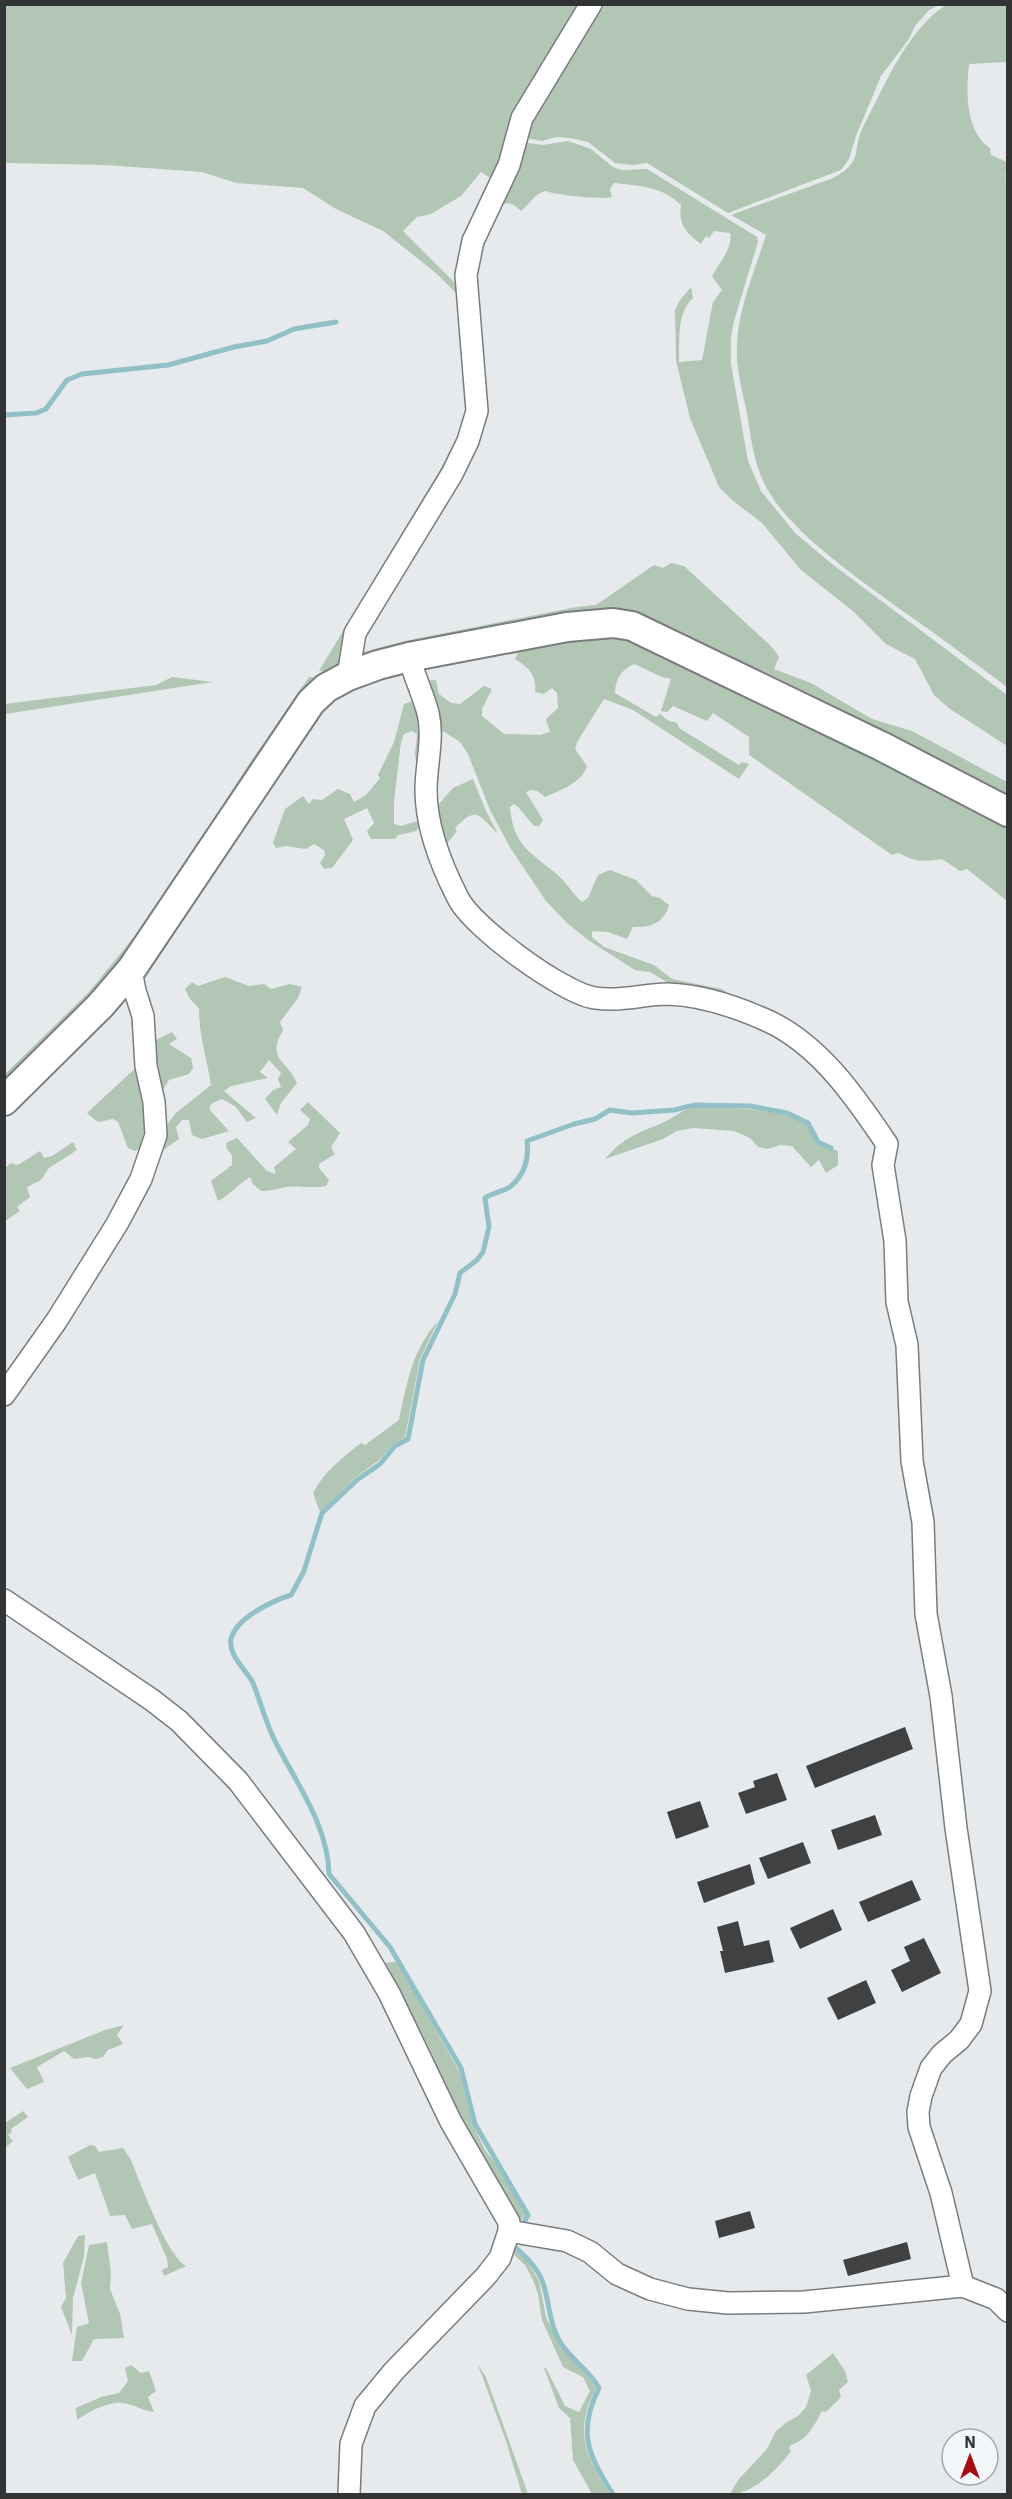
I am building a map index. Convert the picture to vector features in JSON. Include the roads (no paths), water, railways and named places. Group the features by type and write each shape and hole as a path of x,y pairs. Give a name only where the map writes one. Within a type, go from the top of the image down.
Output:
{"main road":[{"path":"4,1101 100,1006 131,970 297,720 326,688 348,676 378,665 575,625 613,623 632,626 871,741 1008,812"}],"street":[{"path":"348,676 355,633 452,474 468,441 477,411 466,275 473,241 509,165 522,118 591,4"},
{"path":"409,657 428,712 430,740 426,792 429,813 440,857 459,900 470,915 488,933 576,993 595,998 615,999 665,994 687,995 738,1009 769,1021 789,1033 826,1066 887,1144 883,1165 895,1241 897,1302 908,1362 912,1461 923,1522 926,1614 941,1696 953,1806 980,1991 971,2024 931,2068 918,2112 919,2127 941,2193 963,2286"},
{"path":"4,1395 57,1320 117,1224 141,1179 156,1135 154,1102 146,1066 143,1016 131,970"},
{"path":"4,1600 152,1700 179,1721 238,1781 360,1942 400,2013 451,2122 509,2222 509,2231 500,2258 486,2276 394,2371 365,2406 351,2444 349,2494"},
{"path":"509,2231 567,2241 590,2252 617,2274 650,2289 688,2299 728,2303 804,2302 963,2286 996,2299 1008,2311"}],"waterway":[{"path":"4,415 36,413 46,409 67,380 82,374 168,365 234,347 267,341 294,329 336,322"},
{"path":"523,2224 528,2215 475,2124 461,2068 390,1947 329,1874 327,1856 317,1822 272,1736 253,1683 232,1651 231,1639 234,1631 247,1617 274,1601 291,1595 304,1571 322,1513 357,1480 380,1464 395,1446 408,1439 423,1360 455,1294 460,1273 477,1260 483,1252 489,1227 485,1198 509,1187 520,1176 527,1160 527,1141 595,1119 610,1110 632,1113 674,1110 695,1105 750,1106 787,1113 808,1123 818,1142 831,1148"},
{"path":"514,2246 531,2263 541,2278 550,2315 562,2345 599,2388 588,2417 588,2443 597,2467 613,2494"}]}
